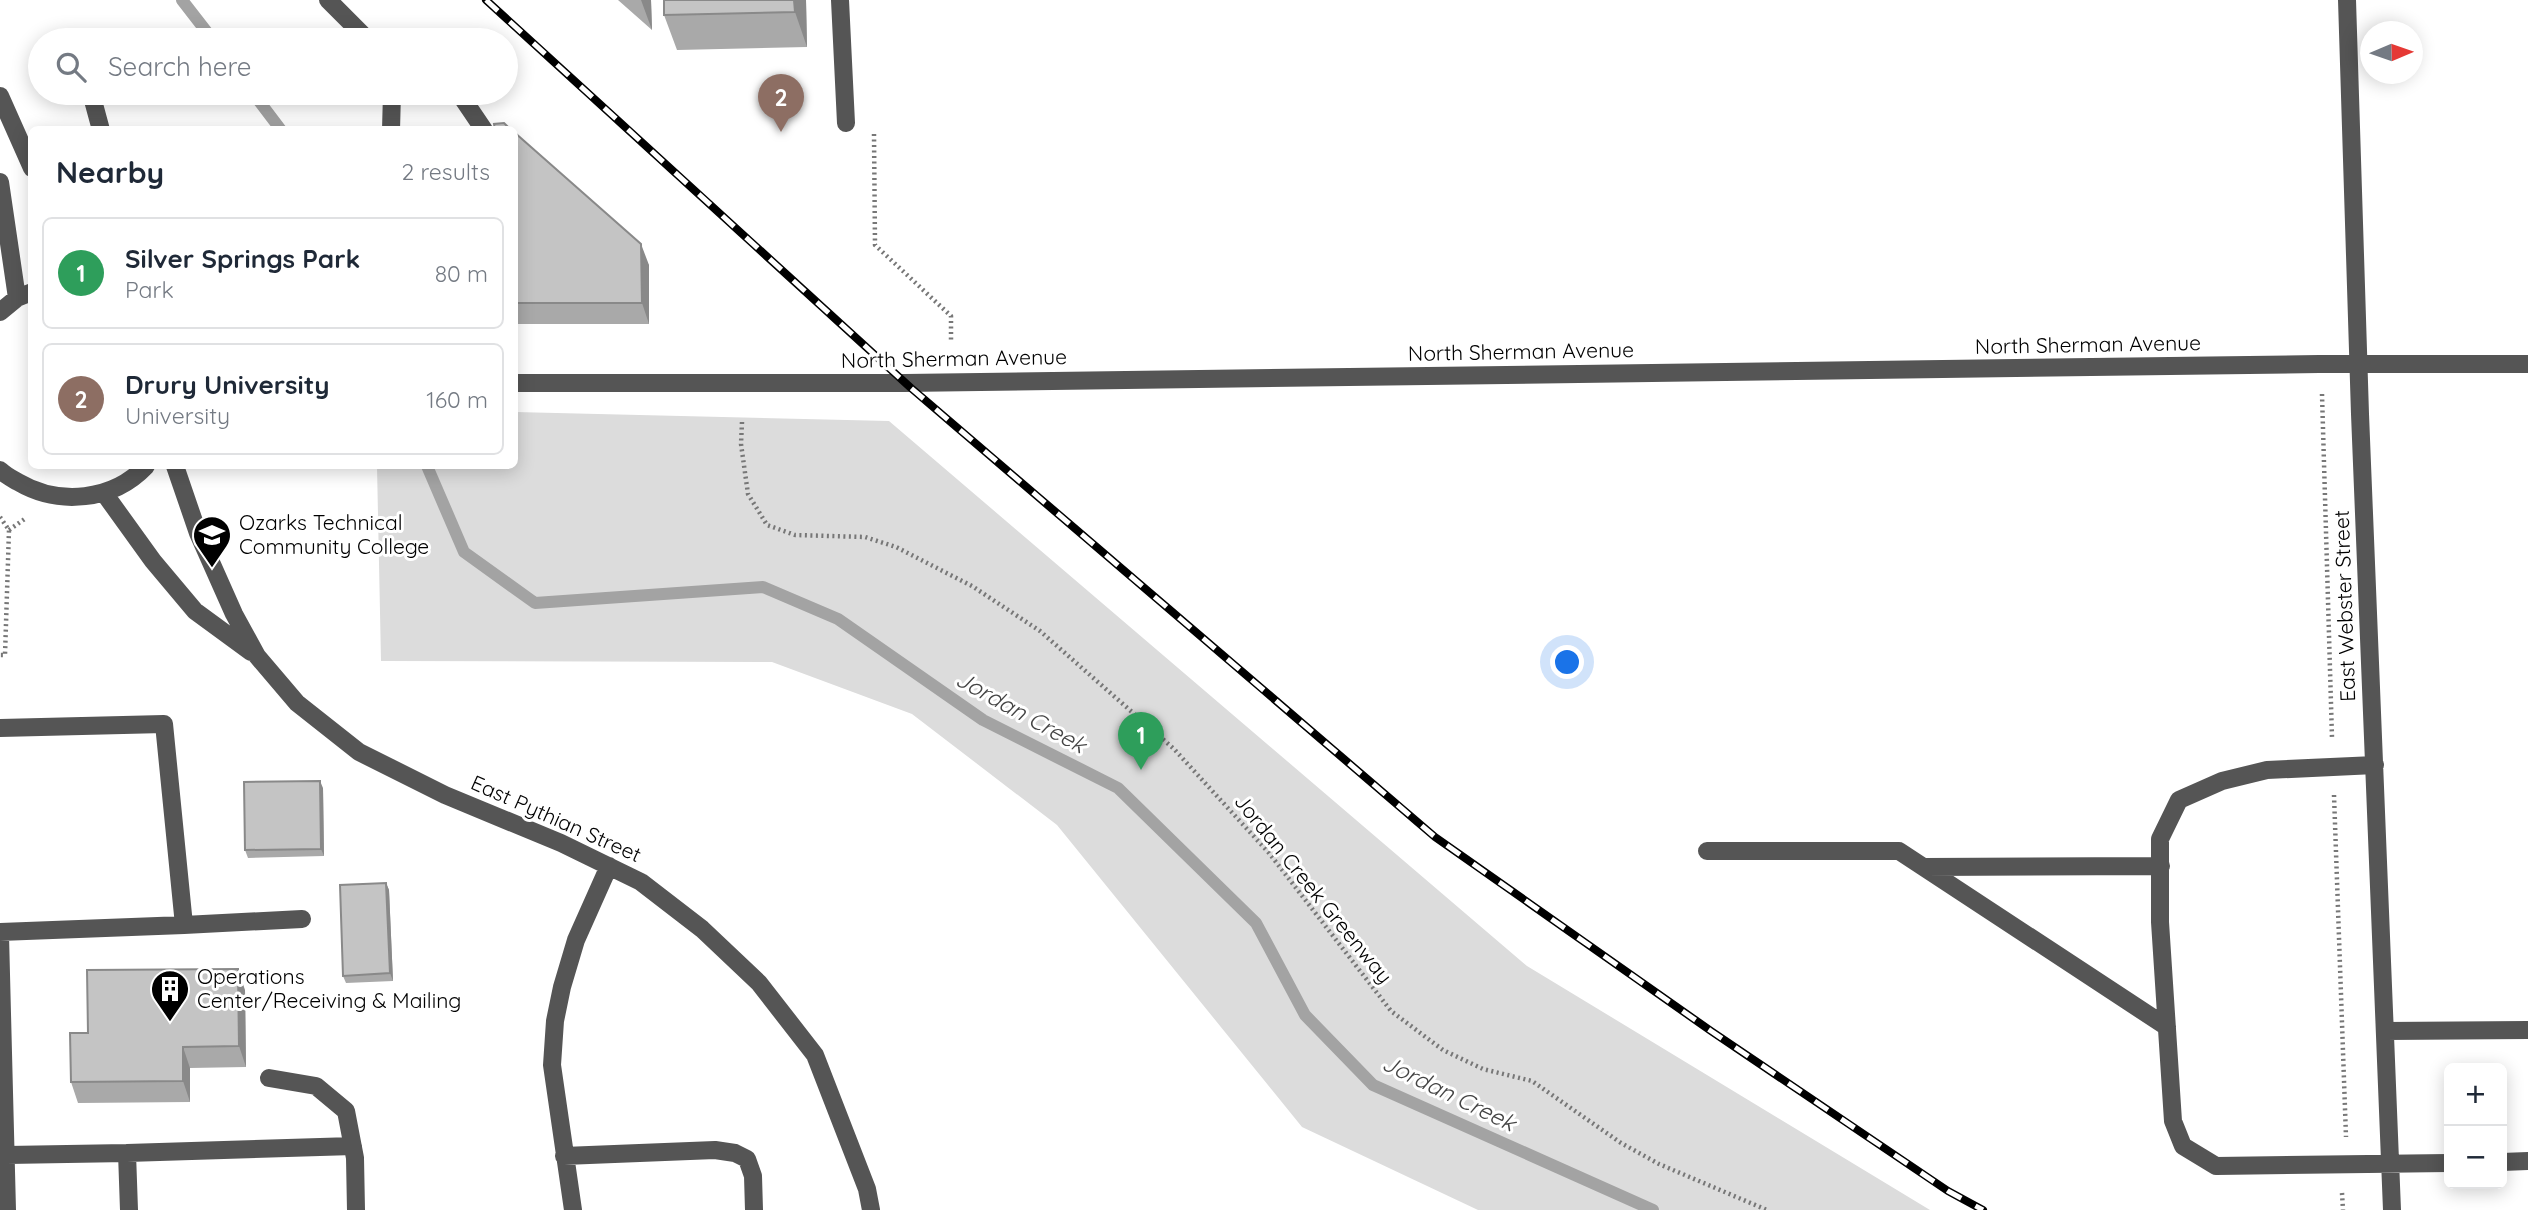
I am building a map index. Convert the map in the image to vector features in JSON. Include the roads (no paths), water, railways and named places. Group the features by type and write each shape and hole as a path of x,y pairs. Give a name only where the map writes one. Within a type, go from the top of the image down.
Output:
{"street":[{"path":"328,0 356,28"},
{"path":"840,0 846,123"},
{"name":"East Webster Street","path":"2347,0 2358,364 2392,1210"},
{"path":"0,96 28,159"},
{"path":"94,105 100,126"},
{"path":"391,126 392,105"},
{"path":"467,105 481,126"},
{"path":"0,182 24,295 0,312"},
{"name":"North Sherman Avenue","path":"518,383 892,383 2528,364"},
{"path":"0,470 34,492 70,498 104,493 135,477 143,469"},
{"name":"East Pythian Street","path":"176,469 198,533 233,614 257,656 297,703 359,752 445,795 561,842 641,882 702,929 759,983 816,1055 867,1189 871,1210"},
{"name":"East Pythian Street","path":"104,493 153,561 195,611 257,656"},
{"path":"0,728 164,724 184,925"},
{"path":"2375,765 2267,770 2222,781 2179,800 2160,839 2160,922 2173,1121 2183,1146 2216,1166 2444,1163"},
{"path":"1707,851 1899,851 2167,1027"},
{"path":"573,1210 552,1065 555,1021 576,940 609,866"},
{"path":"1924,867 2161,866"},
{"path":"7,1210 3,1183 7,1155 0,934 302,919"},
{"path":"2385,1031 2528,1030"},
{"path":"269,1078 316,1086 346,1111 353,1146 356,1210"},
{"path":"7,1155 353,1146"},
{"path":"565,1156 715,1150 735,1153 747,1159 753,1177 754,1210"},
{"path":"127,1153 129,1210"},
{"path":"2507,1162 2528,1161"}],"waterway":[{"name":"Jordan Creek","path":"182,0 204,28"},
{"name":"Jordan Creek","path":"262,105 278,126"},
{"name":"Jordan Creek","path":"428,469 464,552 535,603 763,587 838,619 983,720 1118,788 1256,923 1305,1015 1373,1085 1653,1210"}],"railway":[{"path":"486,0 517,28"},
{"path":"518,29 911,388 1435,837 1711,1031 1948,1191 1983,1210"}],"place":[{"name":"Drury University","path":"781,132"},
{"name":"Ozarks Technical Community College","path":"212,569"},
{"name":"Silver Springs Park","path":"1141,770"},
{"name":"Operations Center/Receiving & Mailing","path":"170,1023"}]}
